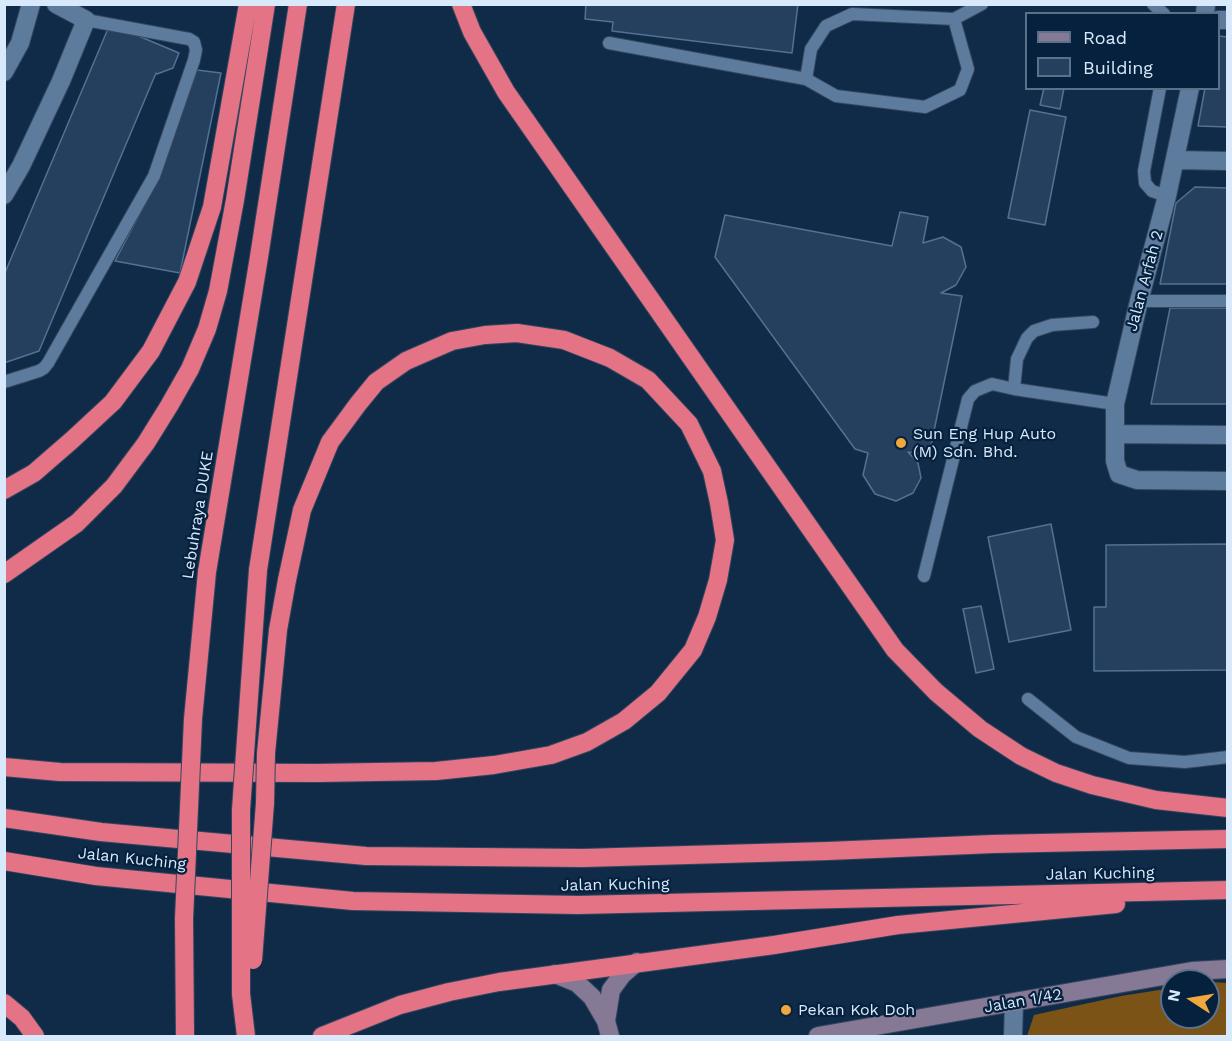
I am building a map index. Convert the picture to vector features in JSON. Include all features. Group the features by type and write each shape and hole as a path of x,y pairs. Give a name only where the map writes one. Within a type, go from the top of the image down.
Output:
{"highway":[{"path":"4,490 34,473 113,402 151,351 188,282 212,207 248,4"},
{"path":"4,574 77,523 114,486 146,443 190,369 207,329 218,291 266,4"},
{"path":"277,140 290,4"},
{"name":"Lebuhraya DUKE","path":"185,1036 184,920 193,719 207,572 298,4"},
{"path":"246,1036 241,994 241,810 258,570 346,4"},
{"path":"461,4 472,32 506,92 895,650 936,692 980,729 1021,756 1056,773 1092,785 1156,800 1227,808"},
{"path":"4,767 60,772 317,773 424,771 494,765 551,755 587,742 624,721 658,693 686,659 693,650 718,580 725,540 719,502 712,471 689,424 648,380 610,358 564,340 517,333 485,335 452,341 406,361 376,382 330,442 302,510 278,630 266,753 263,824 246,1036"},
{"name":"Jalan Kuching","path":"4,818 101,832 366,856 583,858 993,844 1227,839"},
{"name":"Jalan Kuching","path":"4,861 96,876 365,902 590,905 1227,891"},
{"path":"322,1036 410,1003 479,986 774,945 898,925 1227,891"},
{"path":"4,1003 22,1017 36,1036"}],"street":[{"path":"4,72 20,43 31,4"},
{"path":"4,195 21,166 61,81 86,20 56,4"},
{"name":"Jalan Arfah 2","path":"1190,90 1176,160 1115,404 1115,461 1119,474 1137,480 1227,481"},
{"path":"1176,160 1227,160"},
{"path":"1116,434 1227,435"},
{"path":"608,1029 611,990 622,975 637,963"},
{"name":"Jalan 1/42","path":"820,1036 1192,971 1227,969"},
{"path":"555,974 578,982 592,997 608,1029"},
{"path":"1013,1036 1014,1002"}],"lane":[{"path":"806,79 811,50 826,26 852,14 954,19 982,4"},
{"path":"609,43 806,79 836,96 925,107 960,90 968,69 954,19"},
{"path":"4,382 44,368 48,363 154,176 194,60 196,50 194,42 189,39 86,20"},
{"path":"1160,90 1144,171 1145,183 1152,191 1167,196"},
{"path":"1139,301 1227,301"},
{"path":"1014,389 1017,359 1027,338 1034,331 1052,325 1093,322"},
{"path":"924,576 968,399 975,391 992,384 1115,404"},
{"path":"1028,699 1077,737 1129,758 1185,762 1227,757"}],"shaded area":[{"path":"1220,983 1227,983 1227,1036 1027,1036 1034,1015 1160,990 1160,1029 1220,1029"}],"building":[{"path":"586,4 798,4 792,53 612,31 613,22 585,19"},
{"path":"110,24 179,53 173,68 156,73 39,351 4,363 4,275"},
{"path":"1220,36 1228,37 1228,127 1198,126 1205,90 1220,90"},
{"path":"197,70 221,73 180,273 115,261 159,177"},
{"path":"1044,90 1064,90 1060,109 1040,105"},
{"path":"1030,110 1066,117 1045,225 1008,218"},
{"path":"1195,187 1228,188 1228,284 1160,284 1176,203"},
{"path":"900,212 928,217 923,243 943,237 961,247 966,267 956,285 941,293 962,296 929,455 908,452 918,463 921,478 913,493 896,501 875,494 863,475 868,453 855,449 715,257 725,215 892,246"},
{"path":"1170,308 1228,308 1228,404 1151,404"},
{"path":"1051,524 1071,630 1009,642 988,537"},
{"path":"1228,544 1228,670 1094,671 1094,607 1106,607 1106,545"},
{"path":"981,606 994,669 976,673 963,609"}],"place":[{"name":"Sun Eng Hup Auto (M) Sdn. Bhd.","path":"901,443"},
{"name":"Pekan Kok Doh","path":"786,1010"}]}
